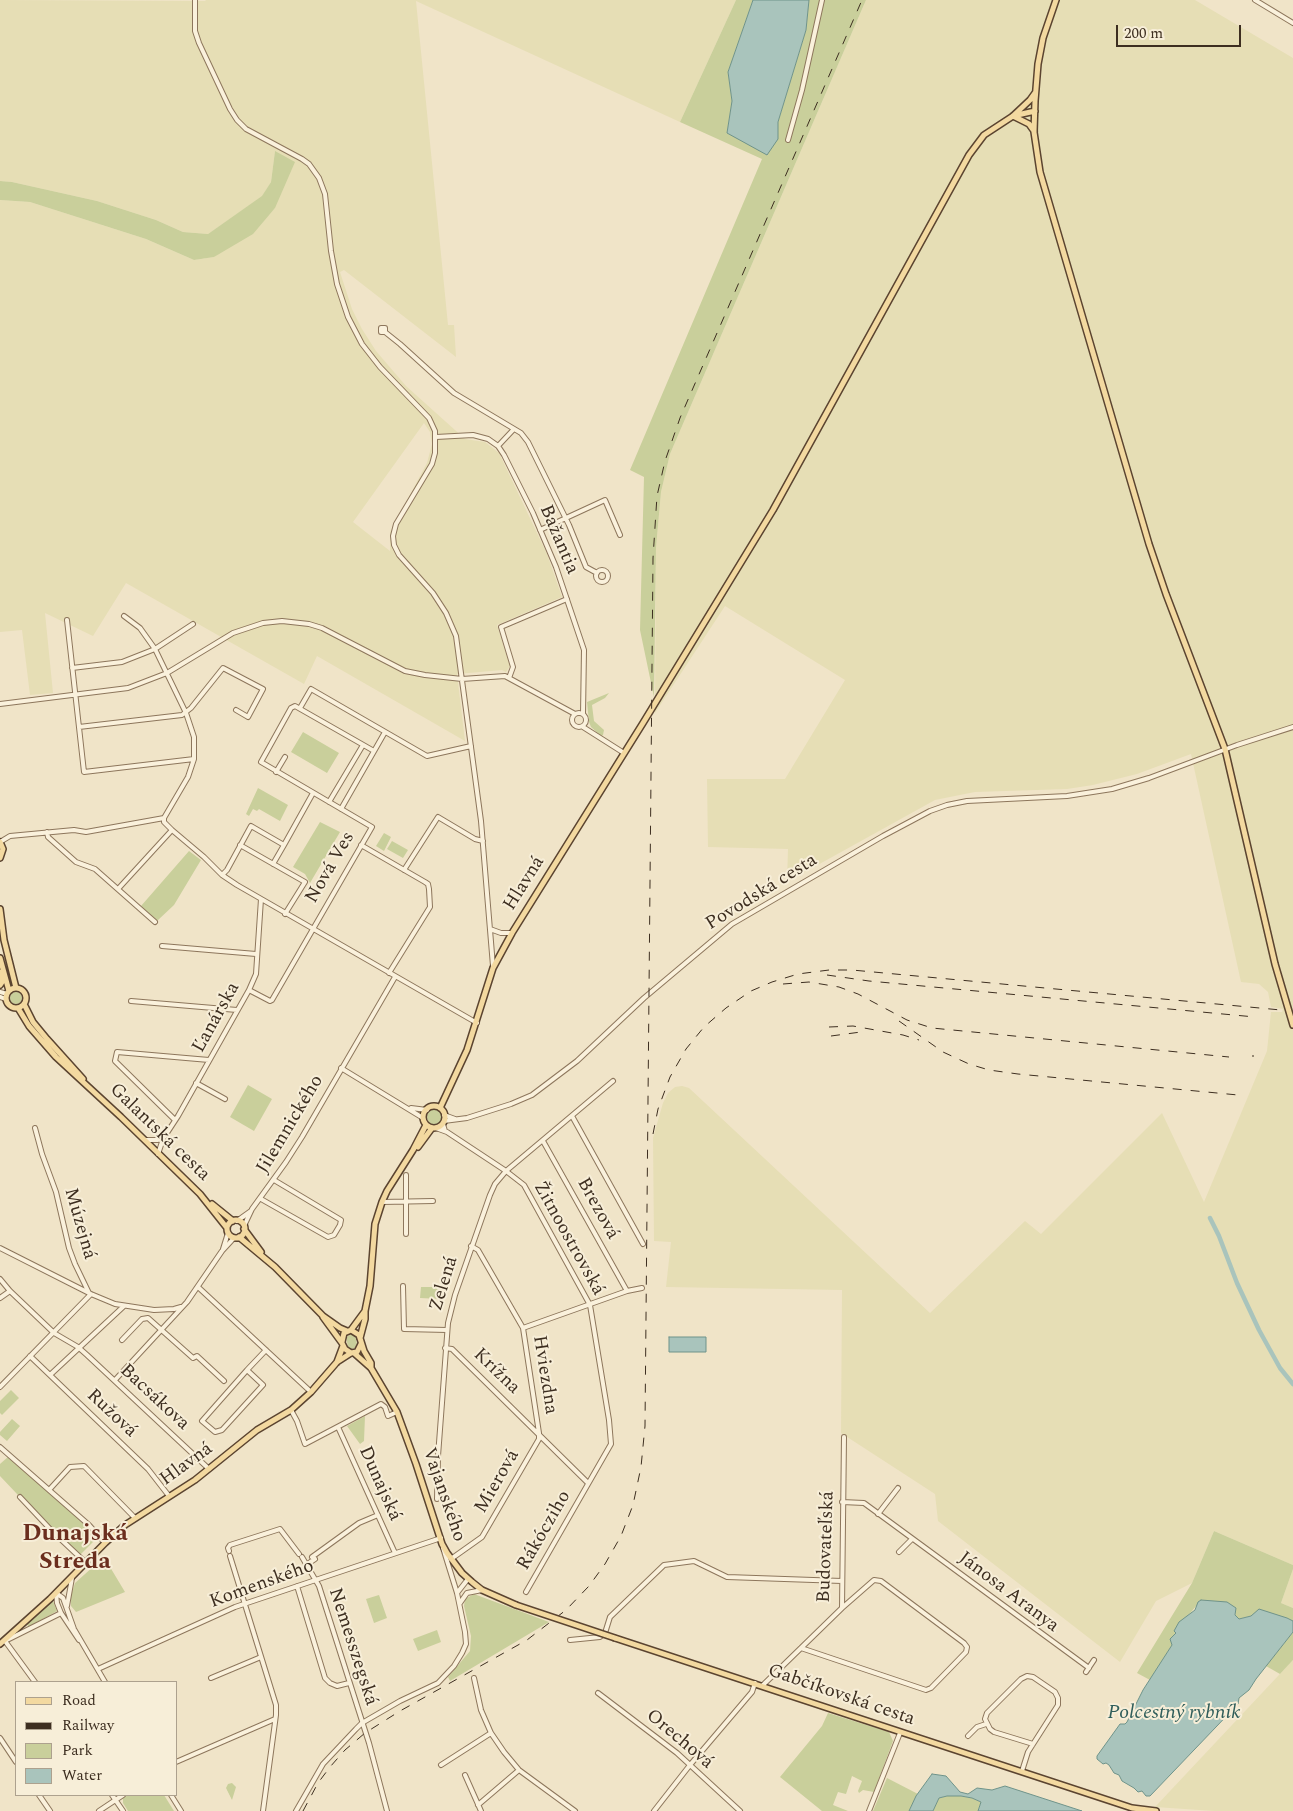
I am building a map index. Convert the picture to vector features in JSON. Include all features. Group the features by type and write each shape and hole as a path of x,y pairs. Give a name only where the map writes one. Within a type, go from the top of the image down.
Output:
{"main road":[{"path":"1056,0 1041,47 1035,92 1034,132 1044,189 1149,544 1225,750 1275,964 1293,1025"},
{"path":"1013,116 1030,100 1035,92"},
{"path":"1013,116 1035,111"},
{"path":"1013,116 1029,124 1034,132"},
{"name":"Hlavná","path":"440,1108 460,1067 477,1023 493,968 512,933 773,510 969,155 980,138 1013,116"},
{"path":"0,842 3,849 0,858"},
{"name":"Galantská cesta","path":"0,909 4,940 16,988 25,994 24,1004 33,1022 91,1089"},
{"path":"0,961 7,995 16,988"},
{"path":"0,961 2,982 0,985"},
{"name":"Galantská cesta","path":"7,995 10,1006 18,1008 42,1042 205,1200 228,1231 237,1238"},
{"path":"18,1008 24,1004"},
{"path":"414,1150 444,1120 440,1108 433,1107 426,1110 423,1118 426,1125 434,1128"},
{"path":"371,1368 371,1363 361,1344 360,1338 370,1286 376,1224 387,1191 414,1150 426,1125"},
{"name":"Galantská cesta","path":"205,1200 244,1228"},
{"path":"228,1231 235,1221"},
{"path":"244,1228 243,1234 237,1238 266,1258"},
{"path":"244,1228 266,1258 323,1316 342,1344 371,1368"},
{"path":"337,1362 343,1336 364,1311"},
{"path":"323,1316 356,1332 360,1338"},
{"path":"337,1362 359,1349 361,1344"},
{"name":"Hlavná","path":"2,1641 56,1593 105,1543 135,1518 209,1469 257,1430 291,1410 311,1392 337,1362"},
{"name":"Vajanského","path":"371,1368 397,1412 441,1541 451,1559 468,1579 482,1590 516,1605"},
{"name":"Gabčíkovská cesta","path":"516,1605 1136,1810 1156,1811"}],"street":[{"path":"195,0 195,31 199,44 220,90 237,120 246,129 302,158 319,178 324,194 334,268 348,317 362,344 380,367 429,418 436,437 432,464 396,524 393,536 399,555 432,593 454,628 458,644 483,841 493,968"},
{"path":"788,140 802,90 822,0"},
{"path":"1255,0 1293,22"},
{"path":"385,332 454,393 521,433 528,442 566,519 586,567 597,573"},
{"path":"436,437 473,435 488,439 498,446 514,429"},
{"name":"Bažantia","path":"498,446 509,465 556,567 584,650 583,714"},
{"path":"540,530 605,500 620,534"},
{"path":"509,678 513,668 500,629 501,627 567,599"},
{"path":"124,616 140,628 155,649 186,713 194,737 194,759 188,777 164,818 164,822 222,875 285,914 477,1023"},
{"path":"67,620 84,772 194,759"},
{"path":"1,703 128,688 166,673 233,633 247,627 263,623 282,622 309,624 322,628 406,672 462,679 496,676 509,678 575,714 583,714 587,720 583,727"},
{"path":"72,668 122,662 155,649 193,624"},
{"path":"79,727 182,715 186,713 223,668 263,689 248,717 236,710"},
{"path":"375,749 363,745 300,708 311,689 427,756 470,746"},
{"name":"Nová Ves","path":"249,990 270,1001 372,827 261,762 291,708 295,706 300,708"},
{"path":"575,714 572,724 576,727 583,727 624,753"},
{"name":"Povodská cesta","path":"444,1120 467,1118 512,1104 532,1095 577,1061 644,998 732,924 907,822 930,811 958,802 1067,796 1112,789 1149,778 1293,727"},
{"name":"Nová Ves","path":"341,809 385,732"},
{"path":"329,802 363,745"},
{"path":"276,772 285,757"},
{"path":"273,864 313,793"},
{"path":"404,870 438,817 483,841"},
{"path":"0,842 10,836 74,830 86,832 164,818"},
{"path":"222,875 227,870 252,826 284,845"},
{"path":"118,890 172,830"},
{"path":"47,832 48,837 76,862 95,869 155,922"},
{"name":"Nová Ves","path":"240,845 305,882 285,914"},
{"path":"361,845 428,884 430,907 389,973"},
{"name":"Ľanárska","path":"158,1154 163,1138 249,990 256,974 261,900"},
{"path":"490,929 501,933 512,933"},
{"path":"162,946 256,954"},
{"path":"341,1068 395,977"},
{"path":"0,992 7,995"},
{"path":"0,997 7,995"},
{"path":"131,1001 237,1010"},
{"path":"175,1120 115,1061 117,1052 209,1060"},
{"name":"Jilemnického","path":"244,1228 252,1210 302,1137 341,1068 423,1118"},
{"name":"Zelená","path":"437,1499 438,1456 447,1330 455,1295 490,1195 495,1184 506,1171 613,1081"},
{"path":"196,1083 226,1099"},
{"name":"Jilemnického","path":"409,1108 426,1110"},
{"path":"572,1116 643,1244"},
{"path":"444,1120 445,1131"},
{"name":"Múzejná","path":"35,1128 56,1192 69,1248 90,1293"},
{"name":"Žitnoostrovská","path":"434,1128 445,1131 524,1185 590,1305 611,1444 588,1483"},
{"path":"144,1140 163,1138"},
{"name":"Brezová","path":"543,1141 627,1291"},
{"path":"406,1175 406,1234"},
{"path":"261,1199 328,1237 334,1235 341,1220 274,1180"},
{"path":"382,1202 433,1201"},
{"name":"Jilemnického","path":"235,1221 252,1210"},
{"path":"222,1251 228,1231"},
{"path":"115,1380 187,1302 222,1251 237,1238"},
{"name":"Hviezdna","path":"471,1246 478,1250 523,1328 540,1434"},
{"path":"0,1248 115,1304 154,1310 181,1307"},
{"name":"Bacsákova","path":"0,1279 54,1333 78,1348 115,1380 209,1469"},
{"path":"403,1286 404,1329 447,1330"},
{"path":"198,1287 311,1392"},
{"path":"523,1328 627,1291 642,1288"},
{"path":"0,1298 10,1291"},
{"path":"0,1388 90,1293"},
{"path":"50,1376 124,1306"},
{"path":"122,1340 144,1318 150,1319 194,1358 197,1356 224,1381"},
{"name":"Krížna","path":"445,1348 452,1349 588,1483"},
{"path":"247,1370 263,1385 222,1430 215,1432 202,1420 247,1370 266,1350"},
{"name":"Ružová","path":"30,1356 148,1468 169,1496"},
{"path":"291,1410 305,1444 381,1404 385,1407 388,1416 397,1412"},
{"name":"Dunajská","path":"338,1427 396,1553"},
{"name":"Mierová","path":"451,1559 482,1537 539,1439 540,1434"},
{"name":"Budovateľská","path":"762,1686 842,1608 844,1437"},
{"path":"0,1447 89,1525 105,1543"},
{"path":"49,1490 70,1467 81,1466 88,1469 135,1518"},
{"name":"Rákócziho","path":"526,1592 588,1483"},
{"path":"878,1514 898,1488"},
{"path":"20,1497 86,1563"},
{"name":"Jánosa Aranya","path":"842,1502 864,1503 1087,1670 1094,1660"},
{"path":"306,1565 314,1559 312,1557 359,1523 378,1516"},
{"name":"Nemesszegská","path":"244,1604 228,1548 230,1545 280,1529 301,1555 315,1580 362,1723 387,1811"},
{"path":"899,1552 912,1539"},
{"path":"296,1811 323,1764 362,1723 400,1701 438,1683 454,1666 466,1644 460,1603 441,1541"},
{"name":"Komenského","path":"98,1669 244,1604 396,1553 441,1541"},
{"path":"570,1640 600,1637 605,1633 610,1617 664,1565 694,1561 727,1577 842,1581"},
{"path":"66,1608 72,1576"},
{"path":"457,1593 468,1579"},
{"path":"801,1648 926,1690 931,1688 966,1652 967,1647 964,1643 880,1581 874,1580 842,1608"},
{"path":"297,1586 325,1678 337,1686 349,1683"},
{"path":"460,1603 468,1593 482,1590"},
{"path":"56,1593 63,1598 81,1641 104,1681"},
{"path":"56,1593 61,1613 81,1641"},
{"path":"244,1604 276,1705 263,1811"},
{"path":"34,1681 2,1641 61,1613"},
{"path":"211,1678 261,1657"},
{"path":"1022,1772 1028,1752 1058,1705 1058,1698 1055,1692 1033,1677 1027,1676 1021,1679 987,1713 985,1719 986,1724 994,1732 1033,1744"},
{"path":"474,1678 481,1710 490,1732 519,1770 575,1811"},
{"path":"654,1811 752,1692 755,1684"},
{"name":"Orechová","path":"598,1694 677,1753 740,1811"},
{"path":"178,1761 275,1719"},
{"path":"968,1736 977,1727 986,1724"},
{"path":"441,1765 490,1732"},
{"path":"869,1811 900,1732"},
{"path":"0,1738 15,1760"},
{"path":"478,1805 519,1770"},
{"path":"465,1775 480,1811"},
{"path":"40,1796 50,1811"},
{"path":"113,1796 123,1811"},
{"path":"99,1811 122,1796"},
{"path":"172,1796 181,1811"}],"shaded area":[{"path":"0,0 736,0 680,122 416,1 448,325 454,325 456,357 344,270 340,272 352,309 362,329 376,351 406,386 465,439 485,442 499,453 547,554 562,597 497,625 510,666 506,672 502,670 457,674 465,741 317,656 304,684 126,583 93,636 45,613 53,693 30,695 22,630 0,632 0,200 30,202 146,239 194,260 214,257 275,208 275,151 271,182 262,197 208,234 183,232 156,220 97,201 0,181","holes":["424,423 430,432 432,444 427,463 390,532 390,551 353,522"]},
{"path":"866,0 1195,0 1293,58 1293,1565 1214,1531 1192,1583 1156,1601 1120,1662 938,1521 935,1494 841,1433 842,1290 666,1287 671,1242 654,1241 653,1138 663,1103 668,1093 675,1087 682,1086 689,1088 930,1313 1025,1221 1041,1234 1162,1113 1204,1202 1267,1051 1271,1012 1282,1012 1283,1009 1271,1007 1268,992 1259,984 1241,982 1191,754 1137,774 1093,785 1067,789 975,792 935,800 787,882 788,849 708,847 707,779 785,779 845,680 725,606 655,713 656,548 661,492 670,454"},
{"path":"1293,1569 1293,1608 1281,1603"},
{"path":"1293,1660 1293,1811 1214,1811 1155,1807"}],"green space":[{"path":"736,0 753,0 728,72 732,101 727,133 778,139 778,122 806,30 809,0 866,0 670,454 661,492 656,548 654,697 640,630 644,477 630,470 762,159 680,122"},
{"path":"275,151 295,162 275,208 253,234 214,257 194,260 146,239 30,202 0,200 0,181 12,182 97,201 156,220 183,232 208,234 262,196 271,182"},
{"path":"609,693 605,698 592,705 594,721 604,730 601,736 591,727 587,702"},
{"path":"303,732 339,753 327,773 291,752"},
{"path":"258,788 288,805 280,821 259,809 257,811 253,809 249,816 246,814"},
{"path":"320,822 340,832 310,883 305,874 293,867"},
{"path":"384,833 391,837 384,851 376,846"},
{"path":"392,841 408,850 403,858 387,849"},
{"path":"189,851 201,860 174,905 157,921 141,906"},
{"path":"14,992 18,992 22,998 18,1004 14,1004 10,1000 10,996"},
{"path":"248,1085 272,1099 254,1131 230,1117"},
{"path":"435,1109 441,1111 443,1117 441,1123 435,1125 429,1123 427,1117 429,1111"},
{"path":"421,1287 441,1287 440,1299 420,1298"},
{"path":"351,1334 355,1335 357,1344 352,1349 348,1347 347,1342 347,1337"},
{"path":"11,1390 19,1398 2,1415 0,1413 0,1401"},
{"path":"365,1416 364,1441 360,1444 347,1426"},
{"path":"12,1419 20,1426 7,1441 0,1435 0,1432"},
{"path":"9,1456 99,1536 79,1556 51,1530 0,1476 0,1464"},
{"path":"1214,1531 1293,1565 1281,1603 1293,1608 1293,1621 1287,1618 1251,1616 1239,1619 1236,1617 1235,1612 1197,1605 1179,1623 1172,1645 1150,1680 1137,1673 1192,1583"},
{"path":"104,1557 125,1592 76,1612 71,1606 71,1595 75,1583"},
{"path":"474,1594 549,1622 450,1681 448,1677 470,1651 471,1636 464,1606 465,1599"},
{"path":"379,1595 387,1618 374,1623 366,1599"},
{"path":"53,1601 57,1611 29,1627 26,1623"},
{"path":"437,1630 441,1642 418,1651 413,1639"},
{"path":"1293,1632 1293,1660 1280,1674 1266,1666"},
{"path":"828,1713 889,1732 893,1741 874,1792 863,1790 859,1793 862,1781 852,1776 846,1794 838,1792 833,1805 848,1811 822,1811 780,1777 822,1726"},
{"path":"887,1778 918,1794 909,1811 873,1811"},
{"path":"232,1783 236,1787 232,1800 226,1788 228,1784"},
{"path":"126,1796 165,1796 174,1811 128,1811 123,1803 123,1798"},
{"path":"961,1796 981,1802 978,1811 933,1811 939,1798"}],"water":[{"path":"753,0 809,0 806,30 778,122 778,139 767,155 727,133 732,101 728,72"},
{"path":"669,1337 706,1337 706,1352 669,1352"},
{"name":"Polcestný rybník","path":"1201,1600 1227,1602 1236,1608 1235,1615 1239,1619 1251,1616 1259,1609 1287,1618 1293,1621 1293,1632 1249,1690 1239,1698 1238,1704 1150,1796 1146,1796 1142,1791 1138,1792 1122,1781 1109,1765 1103,1764 1097,1759 1097,1756 1120,1724 1127,1722 1143,1690 1172,1645 1170,1639 1176,1633 1174,1631 1179,1622 1195,1610 1198,1602"},
{"path":"932,1774 946,1776 960,1792 968,1794 977,1788 992,1790 1005,1786 1082,1811 978,1811 981,1802 961,1796 947,1796 939,1798 933,1811 909,1811 916,1796"}],"waterway":[{"path":"1210,1218 1259,1330 1280,1368 1293,1384"}],"railway":[{"path":"303,1811 318,1783 330,1767 345,1750 365,1733 400,1711 527,1640 566,1610 589,1586 605,1564 621,1536 633,1505 641,1467 645,1426 653,558 657,496 665,461 680,418 862,0"},
{"path":"653,1134 658,1109 670,1077 686,1049 704,1027 726,1008 751,991 798,974 829,970 852,970 1281,1010"},
{"path":"827,975 869,981 1255,1017"},
{"path":"783,984 809,982 839,987 858,994 907,1020 932,1028 1229,1057"},
{"path":"899,1021 943,1052 969,1064 989,1070 1238,1095"},
{"path":"829,1027 853,1026 903,1035 919,1040"},
{"path":"831,1036 861,1032"}],"district":[{"name":"Dunajská Streda","path":"75,1549"}]}
